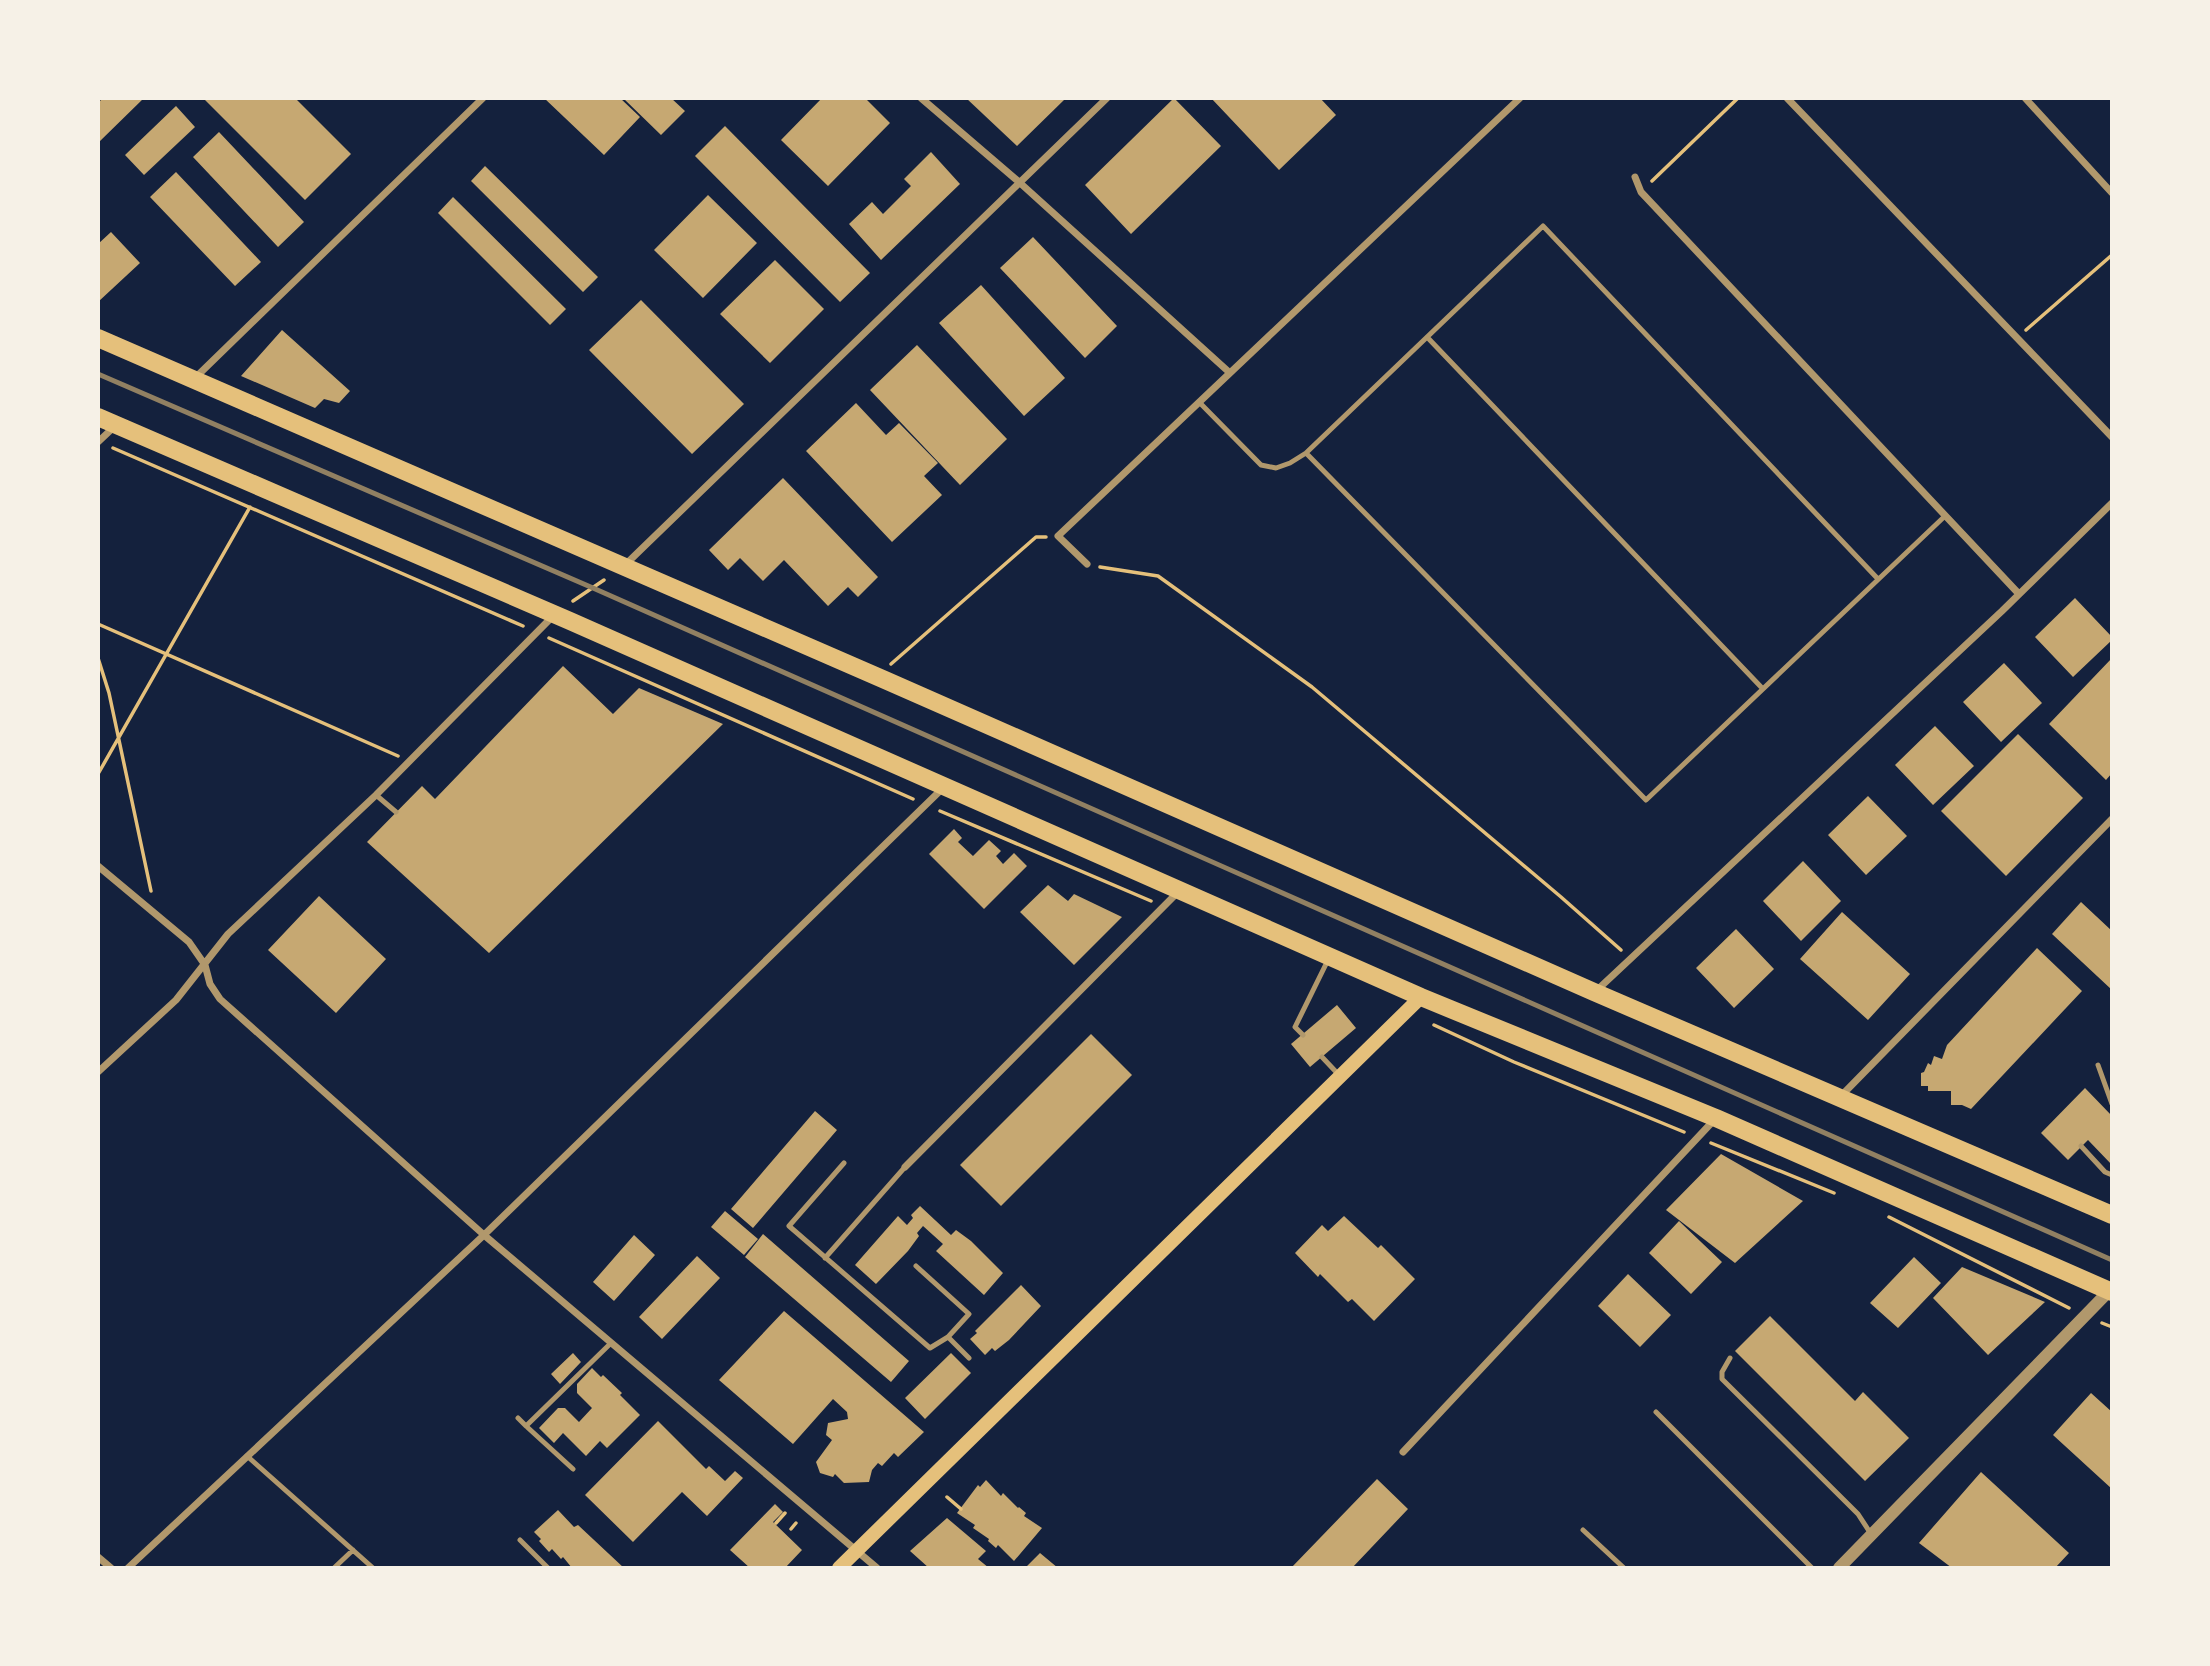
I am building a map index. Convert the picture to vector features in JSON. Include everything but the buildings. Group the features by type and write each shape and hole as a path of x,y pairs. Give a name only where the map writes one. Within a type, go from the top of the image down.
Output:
{"main road":[{"path":"98,338 1594,992 2112,1215"},
{"path":"98,417 554,614 1421,997 1716,1118 2111,1290"},
{"path":"839,1568 1421,997"}],"street":[{"path":"193,379 483,98"},
{"path":"921,98 1019,182 1230,373"},
{"path":"624,566 1107,98"},
{"path":"1087,564 1058,536 1520,98"},
{"path":"1787,98 2112,437"},
{"path":"2025,98 2112,192"},
{"path":"1635,177 1641,192 2019,594"},
{"path":"98,442 116,425"},
{"path":"1594,992 2019,594 2112,503"},
{"path":"98,1072 176,1000 228,934 376,795 554,614"},
{"path":"128,1568 484,1235 944,786"},
{"path":"1840,1097 2112,818"},
{"path":"98,866 189,942 205,965 210,984 220,999 484,1235 877,1568"},
{"path":"905,1167 1179,890"},
{"path":"1403,1452 1716,1118"},
{"path":"1839,1568 2111,1290"},
{"path":"98,1557 111,1568"}],"lane":[{"path":"1200,403 1261,465 1276,468 1290,463 1306,453 1543,226 1878,579"},
{"path":"1427,337 1763,689"},
{"path":"1306,453 1646,800 1945,516"},
{"path":"376,795 396,812"},
{"path":"1303,1035 1295,1027 1329,957"},
{"path":"1322,1056 1340,1077"},
{"path":"2098,1065 2112,1104"},
{"path":"2081,1146 2105,1172 2112,1175"},
{"path":"844,1163 789,1226 930,1348 948,1337 969,1314 916,1266"},
{"path":"825,1258 905,1167"},
{"path":"948,1337 969,1358"},
{"path":"526,1426 611,1343"},
{"path":"1730,1358 1722,1372 1722,1379 1858,1514 1871,1535"},
{"path":"1656,1412 1812,1568"},
{"path":"518,1418 573,1469"},
{"path":"247,1456 373,1568"},
{"path":"1583,1530 1624,1568"},
{"path":"520,1540 548,1568"},
{"path":"334,1568 353,1550"}],"path":[{"path":"1641,192 1738,98"},
{"path":"2017,339 2112,254"},
{"path":"98,442 537,632"},
{"path":"98,774 250,506"},
{"path":"875,676 1036,537 1058,536"},
{"path":"1087,564 1158,576 1312,687 1561,897 1630,959"},
{"path":"554,614 624,566"},
{"path":"98,624 409,761"},
{"path":"98,658 109,693 157,916"},
{"path":"947,1497 961,1509"},
{"path":"776,1523 785,1513"},
{"path":"791,1529 796,1523"}],"railway":[{"path":"98,374 593,588 2112,1260"}]}
